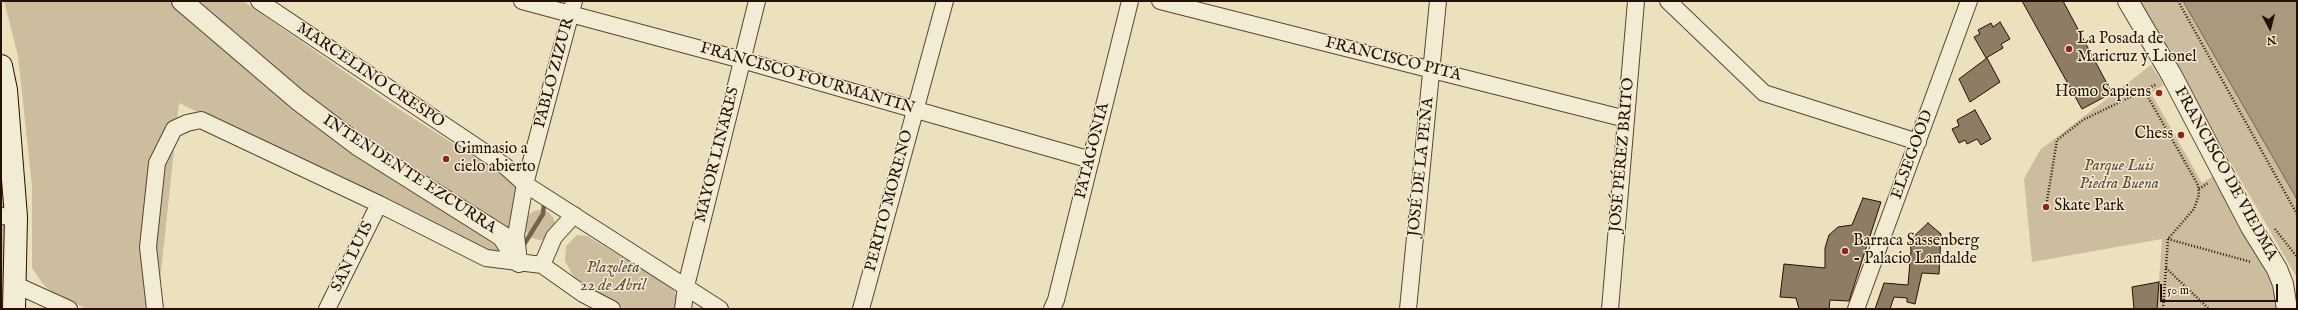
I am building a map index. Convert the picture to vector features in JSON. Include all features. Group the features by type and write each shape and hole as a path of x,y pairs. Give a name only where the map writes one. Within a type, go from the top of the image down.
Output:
{"main road":[{"path":"1,66 6,98 8,216 16,285 14,309"}],"street":[{"name":"INTENDENTE EZCURRA","path":"182,1 298,100 359,146 502,236 519,262"},
{"name":"MARCELINO CRESPO","path":"259,1 505,166 525,184 720,309"},
{"name":"FRANCISCO FOURMANTIN","path":"522,1 572,7 742,60 1091,160"},
{"name":"MAYOR LINARES","path":"683,309 686,286 757,1"},
{"name":"PERITO MORENO","path":"861,309 914,110 945,1"},
{"name":"PATAGONIA","path":"1055,306 1130,1"},
{"name":"FRANCISCO PITA","path":"1160,1 1626,119"},
{"name":"JOSÉ DE LA PEÑA","path":"1408,309 1438,1"},
{"name":"JOSÉ PÉREZ BRITO","path":"1610,309 1636,1"},
{"path":"1668,1 1764,93 1918,142"},
{"name":"ELSEGOOD","path":"1856,309 1969,1"},
{"name":"FRANCISCO DE VIEDMA","path":"2128,1 2172,76 2251,227 2277,269 2283,284 2287,309"},
{"name":"PABLO ZIZUR","path":"519,262 516,235 525,184 572,7"},
{"path":"155,309 148,248 157,163 174,129 187,122 201,120 379,204 486,258 542,265 605,308"},
{"name":"SAN LUIS","path":"327,309 379,204"},
{"path":"542,265 554,237 574,215"},
{"path":"16,285 68,309"}],"path":[{"path":"2178,1 2297,214"},
{"path":"2046,207 2057,140 2083,120 2172,76"},
{"path":"2144,90 2198,185 2199,194 2194,209 2168,239 2162,309"},
{"path":"2168,239 2277,269"},
{"path":"2166,268 2209,309"}],"green space":[{"path":"4,1 170,1 230,52 494,239 499,250 489,252 179,103 157,309 87,309 53,293 43,284 32,268 32,186 18,56"},
{"path":"192,1 243,1 394,106 512,181 516,184 518,189 510,228 507,231 373,147 315,103"},
{"path":"2138,1 2183,1 2294,194 2297,200 2297,278"},
{"name":"Parque Luis Piedra Buena","path":"2151,65 2164,85 2151,93 2202,183 2215,175 2274,287 2278,309 2157,309 2162,239 2032,262 2024,179 2040,150"},
{"path":"1,116 7,193 7,309 1,309"},
{"path":"540,210 546,211 554,219 554,231 546,239 540,240 534,239 526,231 525,225 526,219 534,211"},
{"name":"Plazoleta 22 de Abril","path":"577,235 587,236 672,287 677,297 675,309 625,309 603,299 582,285 572,274 565,261 566,246"}],"shaded area":[{"path":"2183,1 2297,1 2297,200 2294,194"}],"building":[{"name":"La Posada de Maricruz y Lionel","path":"2022,1 2063,1 2112,93 2082,109"},
{"path":"2000,22 2010,39 2001,44 2003,48 1986,58 1974,37 1980,34 1978,30 1991,23 1993,27"},
{"path":"1987,58 2000,82 1970,102 1959,79"},
{"path":"1975,110 1991,139 1981,145 1977,139 1967,144 1965,140 1959,143 1952,129 1959,126 1957,120"},
{"name":"Barraca Sassenberg - Palacio Landalde","path":"1863,198 1881,202 1849,301 1830,300 1829,309 1799,309 1796,298 1780,297 1784,264 1825,268 1825,248 1829,235 1838,227 1852,225"},
{"path":"1928,223 1941,234 1939,274 1922,273 1915,304 1907,302 1907,298 1894,297 1890,309 1875,309 1884,283 1908,285 1911,251 1910,240"},
{"path":"2159,282 2157,309 2134,309 2132,287"}],"waterway":[{"path":"523,246 543,214 544,203"}],"place":[{"name":"La Posada de Maricruz y Lionel","path":"2069,49"},
{"name":"Homo Sapiens","path":"2159,93"},
{"name":"Chess","path":"2181,135"},
{"name":"Gimnasio a cielo abierto","path":"446,159"},
{"name":"Skate Park","path":"2046,207"},
{"name":"Barraca Sassenberg - Palacio Landalde","path":"1845,251"}]}
